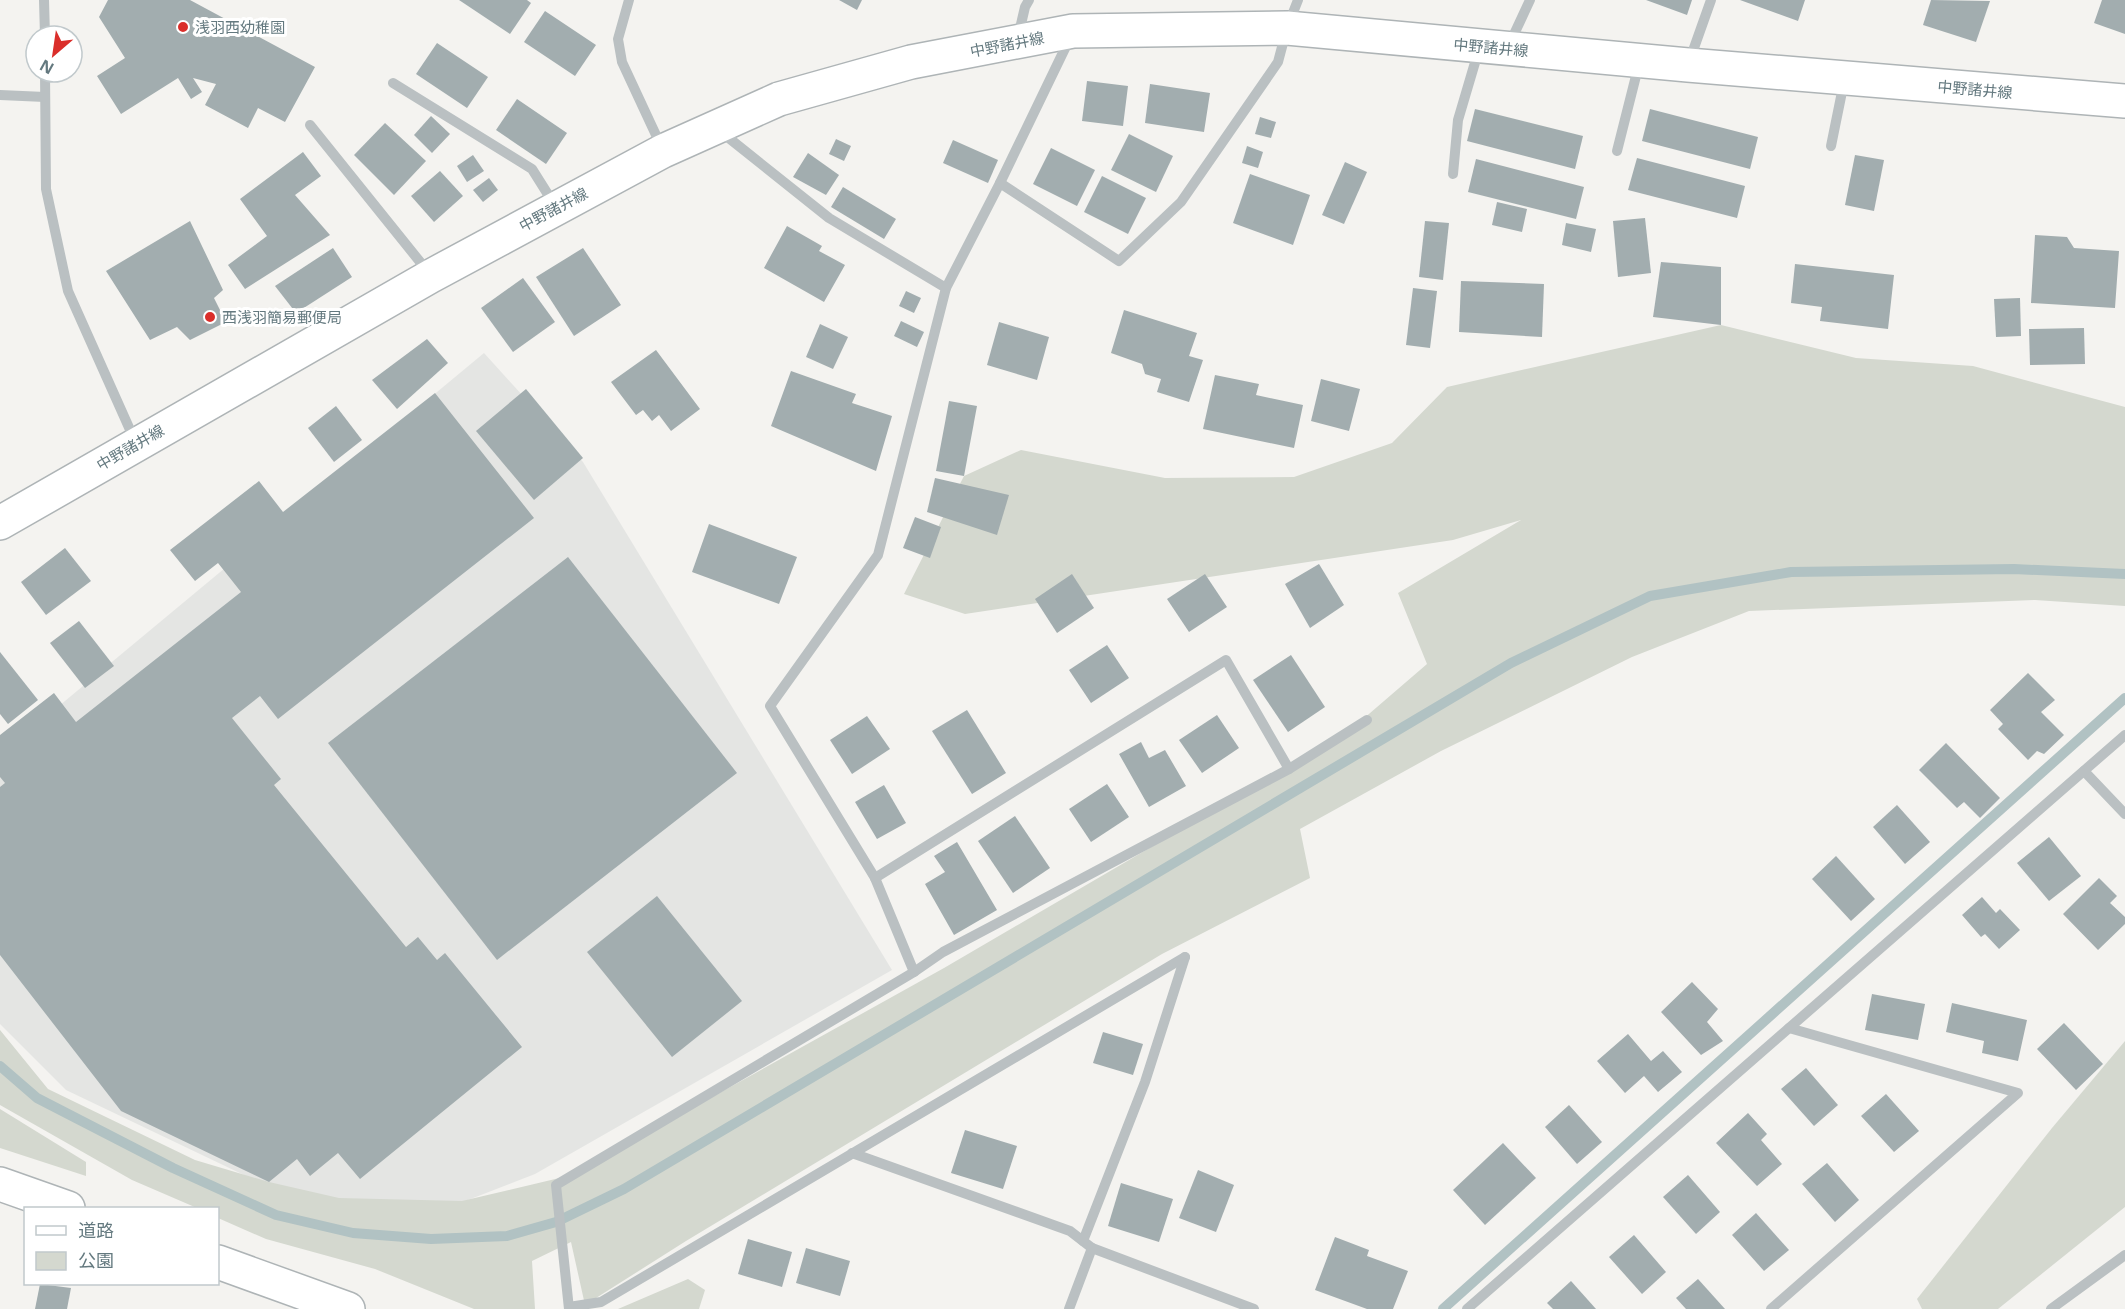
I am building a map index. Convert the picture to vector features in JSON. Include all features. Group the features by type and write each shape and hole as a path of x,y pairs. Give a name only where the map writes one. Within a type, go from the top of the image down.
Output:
{"main road":[{"name":"中野諸井線","path":"0,523 431,276 663,151 790,96 911,63 1073,31 1293,14 1493,47 2125,101"},
{"path":"0,1184 63,1207"},
{"path":"219,1262 348,1309"}],"street":[{"path":"44,0 45,24"},
{"path":"629,0 618,39 622,62 663,151"},
{"path":"1017,42 1025,7 1029,0"},
{"path":"1453,174 1458,120 1493,47 1530,0"},
{"path":"1688,65 1711,0"},
{"path":"1000,183 1119,261 1181,202 1278,62 1293,14"},
{"path":"914,972 875,878 770,706 878,555 946,288 1000,183 1073,31"},
{"path":"1617,151 1640,60"},
{"path":"1832,146 1844,78"},
{"path":"393,83 532,169 556,207"},
{"path":"45,84 46,189 68,291 136,444"},
{"path":"0,95 45,97"},
{"path":"310,125 431,276"},
{"path":"715,128 828,218 946,288"},
{"path":"875,878 1226,660 1289,769"},
{"path":"1069,1309 1088,1245 1145,1082 1185,957 601,1302 569,1308 556,1185 914,972 943,952 1289,769 1367,720"},
{"path":"1467,1309 2125,735"},
{"path":"2084,771 2125,814"},
{"path":"1771,1309 2018,1093 1789,1029"},
{"path":"852,1153 1070,1231 1088,1245 1254,1309"},
{"path":"2051,1309 2125,1255"}],"shaded area":[{"path":"484,353 583,462 892,970 535,1174 455,1205 351,1209 284,1194 66,1090 0,1024 0,755"}],"green space":[{"path":"1721,325 1856,358 1973,366 2125,407 2125,606 2035,600 1749,611 1632,657 1441,751 1300,829 1310,878 1162,954 686,1241 585,1305 571,1242 532,1261 535,1309 474,1309 375,1269 266,1239 219,1218 219,1207 195,1207 132,1180 0,1105 0,1030 48,1089 195,1160 269,1182 339,1198 462,1201 572,1175 944,968 1348,732 1427,664 1398,593 1521,520 1453,540 965,614 904,594 964,476 1021,450 1165,478 1294,477 1392,443 1447,387"},
{"path":"2125,1041 2125,1207 1998,1309 1922,1309 1917,1299 2052,1128"},
{"path":"0,1109 86,1162 86,1176 0,1148"},
{"path":"688,1279 705,1290 699,1309 618,1309"}],"building":[{"path":"108,0 190,0 315,67 285,122 258,108 248,128 205,105 216,84 193,78 202,92 191,99 178,78 121,114 97,76 125,58 99,17"},
{"path":"459,0 527,0 531,3 510,34"},
{"path":"839,0 862,0 857,10"},
{"path":"1646,0 1692,0 1687,15"},
{"path":"1740,0 1805,0 1798,21"},
{"path":"1931,0 1990,1 1976,42 1923,25"},
{"path":"2102,0 2125,0 2125,34 2094,23"},
{"path":"545,11 596,45 575,76 524,42"},
{"path":"437,43 488,77 467,108 416,74"},
{"path":"1087,81 1128,86 1123,126 1082,121"},
{"path":"1150,84 1210,93 1204,132 1145,123"},
{"path":"517,99 567,133 546,164 496,130"},
{"path":"1475,109 1583,136 1575,169 1467,141"},
{"path":"1650,109 1758,137 1750,169 1642,141"},
{"path":"431,116 450,134 432,153 414,135"},
{"path":"1260,117 1276,122 1271,138 1255,134"},
{"path":"385,123 426,161 394,195 354,155"},
{"path":"1129,134 1173,156 1156,192 1111,170"},
{"path":"836,139 851,146 844,161 829,154"},
{"path":"953,140 998,160 988,183 943,163"},
{"path":"1247,146 1263,152 1258,168 1242,163"},
{"path":"1051,148 1095,170 1077,206 1033,184"},
{"path":"303,152 321,176 295,195 330,235 245,289 228,265 267,236 240,199"},
{"path":"808,153 839,175 826,195 793,177"},
{"path":"473,155 484,171 467,182 457,166"},
{"path":"1855,155 1884,160 1874,211 1845,205"},
{"path":"1637,158 1745,186 1737,218 1628,190"},
{"path":"1476,159 1584,187 1576,219 1468,192"},
{"path":"1345,162 1367,172 1344,224 1322,215"},
{"path":"440,171 463,196 434,222 411,196"},
{"path":"1250,174 1310,195 1293,245 1233,223"},
{"path":"1102,176 1146,198 1128,234 1084,212"},
{"path":"489,178 498,190 483,202 473,190"},
{"path":"843,187 896,219 884,239 831,207"},
{"path":"1497,202 1527,209 1522,232 1492,225"},
{"path":"1645,218 1651,273 1618,277 1613,221"},
{"path":"190,221 223,290 214,298 226,322 190,340 177,327 150,340 106,271"},
{"path":"1425,221 1449,223 1443,280 1419,277"},
{"path":"1566,223 1596,229 1591,252 1562,245"},
{"path":"787,226 822,246 819,251 845,265 824,302 764,268"},
{"path":"2035,235 2067,237 2074,248 2119,251 2115,308 2031,303"},
{"path":"333,248 352,277 296,313 275,286"},
{"path":"583,248 621,305 574,336 536,277"},
{"path":"1661,262 1721,267 1721,325 1653,317"},
{"path":"1795,264 1894,275 1888,329 1820,321 1822,307 1791,303"},
{"path":"523,278 555,322 513,352 481,308"},
{"path":"1461,281 1544,284 1542,337 1459,332"},
{"path":"1413,288 1437,291 1430,348 1406,345"},
{"path":"906,291 921,298 914,313 899,306"},
{"path":"2020,298 2021,336 1996,337 1994,299"},
{"path":"1124,310 1197,333 1189,356 1203,360 1189,402 1157,392 1161,379 1145,374 1142,364 1111,353"},
{"path":"901,321 924,332 917,347 894,336"},
{"path":"999,322 1049,337 1037,380 987,365"},
{"path":"820,324 848,337 833,369 806,357"},
{"path":"2084,328 2085,364 2030,365 2029,329"},
{"path":"427,339 448,363 397,409 372,380"},
{"path":"656,350 700,409 671,431 659,415 652,421 643,410 636,415 611,382"},
{"path":"791,371 856,394 852,403 892,416 876,471 771,426"},
{"path":"1215,375 1259,384 1256,395 1303,405 1294,448 1203,429"},
{"path":"1321,379 1360,389 1349,431 1311,421"},
{"path":"526,389 583,458 534,500 476,431"},
{"path":"435,393 534,518 278,719 260,696 232,718 281,779 274,785 406,947 418,937 437,960 445,953 522,1047 360,1179 338,1153 310,1176 297,1159 269,1182 121,1111 0,955 0,787 5,783 0,777 0,735 54,693 76,722 241,592 218,563 195,581 170,550 259,481 283,512"},
{"path":"949,401 977,406 964,476 936,471"},
{"path":"336,406 362,440 334,462 308,428"},
{"path":"935,478 1009,495 997,535 927,512"},
{"path":"915,517 941,527 930,558 903,548"},
{"path":"709,524 797,557 779,604 692,572"},
{"path":"65,548 91,581 46,615 21,582"},
{"path":"568,557 737,773 497,960 328,743"},
{"path":"1319,564 1344,605 1310,628 1285,584"},
{"path":"1072,574 1094,608 1057,633 1035,599"},
{"path":"1205,574 1227,607 1189,632 1167,599"},
{"path":"79,621 114,666 85,688 50,643"},
{"path":"1107,645 1129,678 1091,703 1069,670"},
{"path":"0,652 38,700 8,724 0,714"},
{"path":"1291,655 1325,707 1288,732 1253,680"},
{"path":"2028,673 2055,700 2041,712 2064,735 2044,754 2037,751 2028,760 1998,729 2003,724 1990,710"},
{"path":"967,710 1006,773 972,794 932,731"},
{"path":"1217,715 1239,748 1202,773 1179,740"},
{"path":"867,716 890,749 852,774 830,740"},
{"path":"1141,742 1149,758 1165,750 1186,786 1149,807 1119,754"},
{"path":"1946,743 2000,798 1980,818 1964,802 1957,808 1919,770"},
{"path":"1107,784 1129,817 1091,842 1069,809"},
{"path":"884,785 906,823 877,839 855,802"},
{"path":"1897,805 1930,842 1905,864 1873,827"},
{"path":"1015,816 1050,868 1013,893 978,841"},
{"path":"2049,837 2081,876 2049,901 2017,863"},
{"path":"957,842 997,910 954,935 925,884 945,872 934,856"},
{"path":"1836,856 1875,899 1851,921 1812,879"},
{"path":"2099,878 2117,896 2110,903 2125,917 2125,924 2098,950 2063,914"},
{"path":"657,896 742,1001 672,1057 587,952"},
{"path":"1982,897 1996,913 2000,909 2020,930 1999,949 1985,934 1981,937 1962,915"},
{"path":"1692,982 1718,1009 1707,1022 1723,1041 1701,1055 1661,1012"},
{"path":"1872,994 1925,1004 1918,1040 1865,1030"},
{"path":"1952,1003 2027,1020 2018,1061 1982,1053 1984,1041 1946,1032"},
{"path":"2064,1023 2103,1064 2076,1090 2037,1049"},
{"path":"1103,1032 1143,1044 1133,1075 1093,1063"},
{"path":"1628,1034 1651,1061 1663,1051 1682,1072 1658,1092 1644,1076 1625,1093 1597,1061"},
{"path":"1806,1068 1838,1105 1814,1126 1781,1089"},
{"path":"1886,1094 1919,1131 1894,1152 1861,1116"},
{"path":"1569,1105 1602,1142 1577,1164 1545,1127"},
{"path":"1748,1113 1767,1134 1761,1140 1782,1164 1757,1186 1716,1143"},
{"path":"965,1130 1017,1146 1003,1189 951,1173"},
{"path":"1503,1143 1536,1178 1485,1225 1453,1190"},
{"path":"1827,1163 1859,1200 1835,1222 1802,1184"},
{"path":"1198,1170 1234,1185 1216,1232 1179,1218"},
{"path":"1688,1175 1720,1212 1696,1234 1663,1197"},
{"path":"1121,1183 1173,1199 1159,1242 1108,1226"},
{"path":"1756,1213 1789,1250 1764,1271 1732,1235"},
{"path":"1634,1235 1666,1272 1642,1294 1609,1257"},
{"path":"1335,1237 1369,1250 1367,1256 1408,1271 1393,1309 1367,1309 1315,1290"},
{"path":"748,1239 792,1252 782,1287 738,1274"},
{"path":"806,1248 850,1261 840,1296 796,1283"},
{"path":"1698,1279 1725,1309 1686,1309 1676,1298"},
{"path":"1571,1281 1596,1309 1553,1309 1547,1303"},
{"path":"40,1285 71,1288 67,1309 35,1309"}],"waterway":[{"path":"0,1066 37,1098 173,1168 276,1215 353,1233 431,1239 507,1236 556,1222 624,1189 1511,663 1650,596 1791,572 2014,569 2125,574"},
{"path":"1443,1309 2125,698"}],"place":[{"name":"浅羽西幼稚園","path":"183,27"},
{"name":"西浅羽簡易郵便局","path":"210,317"}]}
